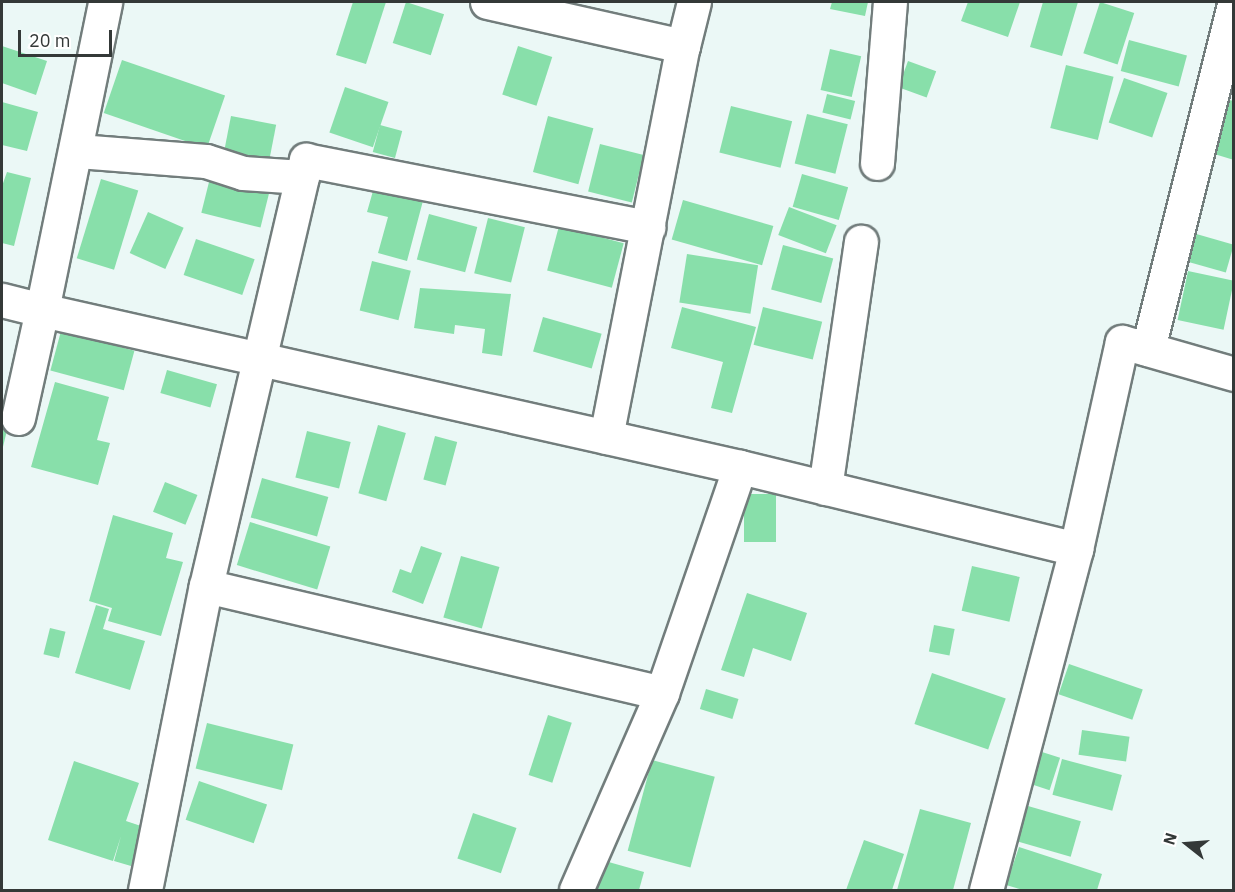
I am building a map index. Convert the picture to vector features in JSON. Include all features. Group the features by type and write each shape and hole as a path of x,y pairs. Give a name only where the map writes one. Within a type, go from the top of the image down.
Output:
{"street":[{"path":"18,417 78,151 105,2"},
{"path":"487,2 683,46"},
{"path":"606,437 683,46 694,2"},
{"path":"877,163 890,2"},
{"path":"1148,349 1233,5 1221,2"},
{"path":"78,151 206,161 243,173 302,177"},
{"path":"145,891 206,586 256,358 306,160 648,227"},
{"path":"825,488 861,242"},
{"path":"2,300 740,467 1076,549"},
{"path":"986,891 1076,549 1122,342 1233,374"},
{"path":"576,891 662,693 740,467"},
{"path":"206,586 662,693"}],"building":[{"path":"353,2 386,2 366,64 336,55"},
{"path":"406,2 444,14 431,55 393,43"},
{"path":"832,2 868,2 865,16 830,9"},
{"path":"968,2 1020,2 1008,37 961,21"},
{"path":"1043,2 1078,2 1062,56 1030,47"},
{"path":"1100,2 1134,13 1118,64 1083,53"},
{"path":"1129,40 1187,56 1179,86 1121,71"},
{"path":"2,46 47,61 36,95 2,83"},
{"path":"518,46 552,57 536,106 502,95"},
{"path":"830,49 861,56 852,97 821,90"},
{"path":"122,60 225,95 207,148 104,113"},
{"path":"908,61 936,71 927,98 898,87"},
{"path":"1066,65 1114,77 1098,140 1050,128"},
{"path":"1124,78 1167,93 1152,137 1109,122"},
{"path":"345,87 388,102 373,147 329,132"},
{"path":"827,94 855,101 851,119 822,112"},
{"path":"1229,100 1234,101 1234,160 1211,153"},
{"path":"2,102 38,112 27,151 2,145"},
{"path":"731,106 792,121 781,168 719,153"},
{"path":"807,114 848,124 835,174 795,163"},
{"path":"231,116 276,125 268,168 223,159"},
{"path":"548,116 593,128 578,184 533,172"},
{"path":"380,125 402,131 395,158 373,152"},
{"path":"600,144 644,155 632,202 588,192"},
{"path":"7,172 31,178 14,246 2,243 2,186"},
{"path":"211,174 270,189 261,228 201,213"},
{"path":"802,174 848,187 839,220 793,207"},
{"path":"101,179 138,190 114,270 77,258"},
{"path":"375,184 424,197 407,261 378,253 388,217 367,212"},
{"path":"683,200 773,226 762,265 672,239"},
{"path":"789,207 837,225 826,253 778,235"},
{"path":"148,212 184,228 165,269 130,253"},
{"path":"429,214 477,227 465,272 417,259"},
{"path":"488,218 525,227 511,282 474,273"},
{"path":"559,226 624,243 612,288 547,270"},
{"path":"1179,229 1234,245 1226,273 1171,257"},
{"path":"196,239 255,259 242,295 184,275"},
{"path":"783,245 833,258 821,303 771,289"},
{"path":"687,254 758,265 750,314 679,302"},
{"path":"372,261 411,271 398,320 360,310"},
{"path":"1188,271 1234,281 1224,330 1178,320"},
{"path":"420,288 511,294 502,356 482,353 485,329 455,325 454,334 414,328"},
{"path":"682,307 756,327 732,413 711,408 723,362 671,348"},
{"path":"763,307 822,322 813,360 754,345"},
{"path":"543,317 602,334 592,368 533,352"},
{"path":"61,331 134,351 124,390 50,371"},
{"path":"167,370 217,384 210,407 160,393"},
{"path":"55,382 109,397 97,440 110,443 98,485 31,467"},
{"path":"2,421 9,422 2,451"},
{"path":"378,425 406,433 386,501 358,493"},
{"path":"307,431 351,442 339,488 295,478"},
{"path":"435,436 457,442 446,485 423,479"},
{"path":"262,478 328,497 317,536 251,517"},
{"path":"165,482 197,495 185,525 153,512"},
{"path":"744,494 776,494 776,542 744,542"},
{"path":"113,515 173,533 166,558 183,562 161,636 108,621 112,608 89,601"},
{"path":"250,522 330,547 317,590 237,565"},
{"path":"421,546 442,553 423,604 392,592 400,569 411,573"},
{"path":"461,556 499,567 482,629 443,618"},
{"path":"972,566 1020,577 1009,622 962,611"},
{"path":"747,593 807,613 791,661 753,648 744,677 721,670"},
{"path":"96,605 109,609 103,629 145,641 130,690 75,673"},
{"path":"934,625 955,629 949,656 929,652"},
{"path":"50,628 66,632 59,658 43,654"},
{"path":"1069,664 1143,689 1132,720 1059,694"},
{"path":"932,673 1006,698 988,749 914,724"},
{"path":"706,689 739,699 732,719 700,709"},
{"path":"548,715 572,723 552,783 529,775"},
{"path":"207,723 293,745 282,790 196,769"},
{"path":"1082,730 1130,737 1126,761 1079,755"},
{"path":"1042,752 1060,758 1050,790 1031,784"},
{"path":"1062,759 1122,775 1112,811 1052,795"},
{"path":"652,760 715,777 690,868 628,851"},
{"path":"74,761 139,783 126,821 144,827 131,866 114,861 121,836 113,861 48,840"},
{"path":"199,781 267,804 254,843 186,820"},
{"path":"1028,806 1081,821 1071,857 1018,842"},
{"path":"920,809 971,823 953,890 897,890"},
{"path":"473,813 516,828 501,873 457,858"},
{"path":"864,840 904,854 892,890 846,890"},
{"path":"1019,847 1102,874 1097,890 1023,890 1006,885"},
{"path":"598,859 644,872 639,890 590,890"}]}
